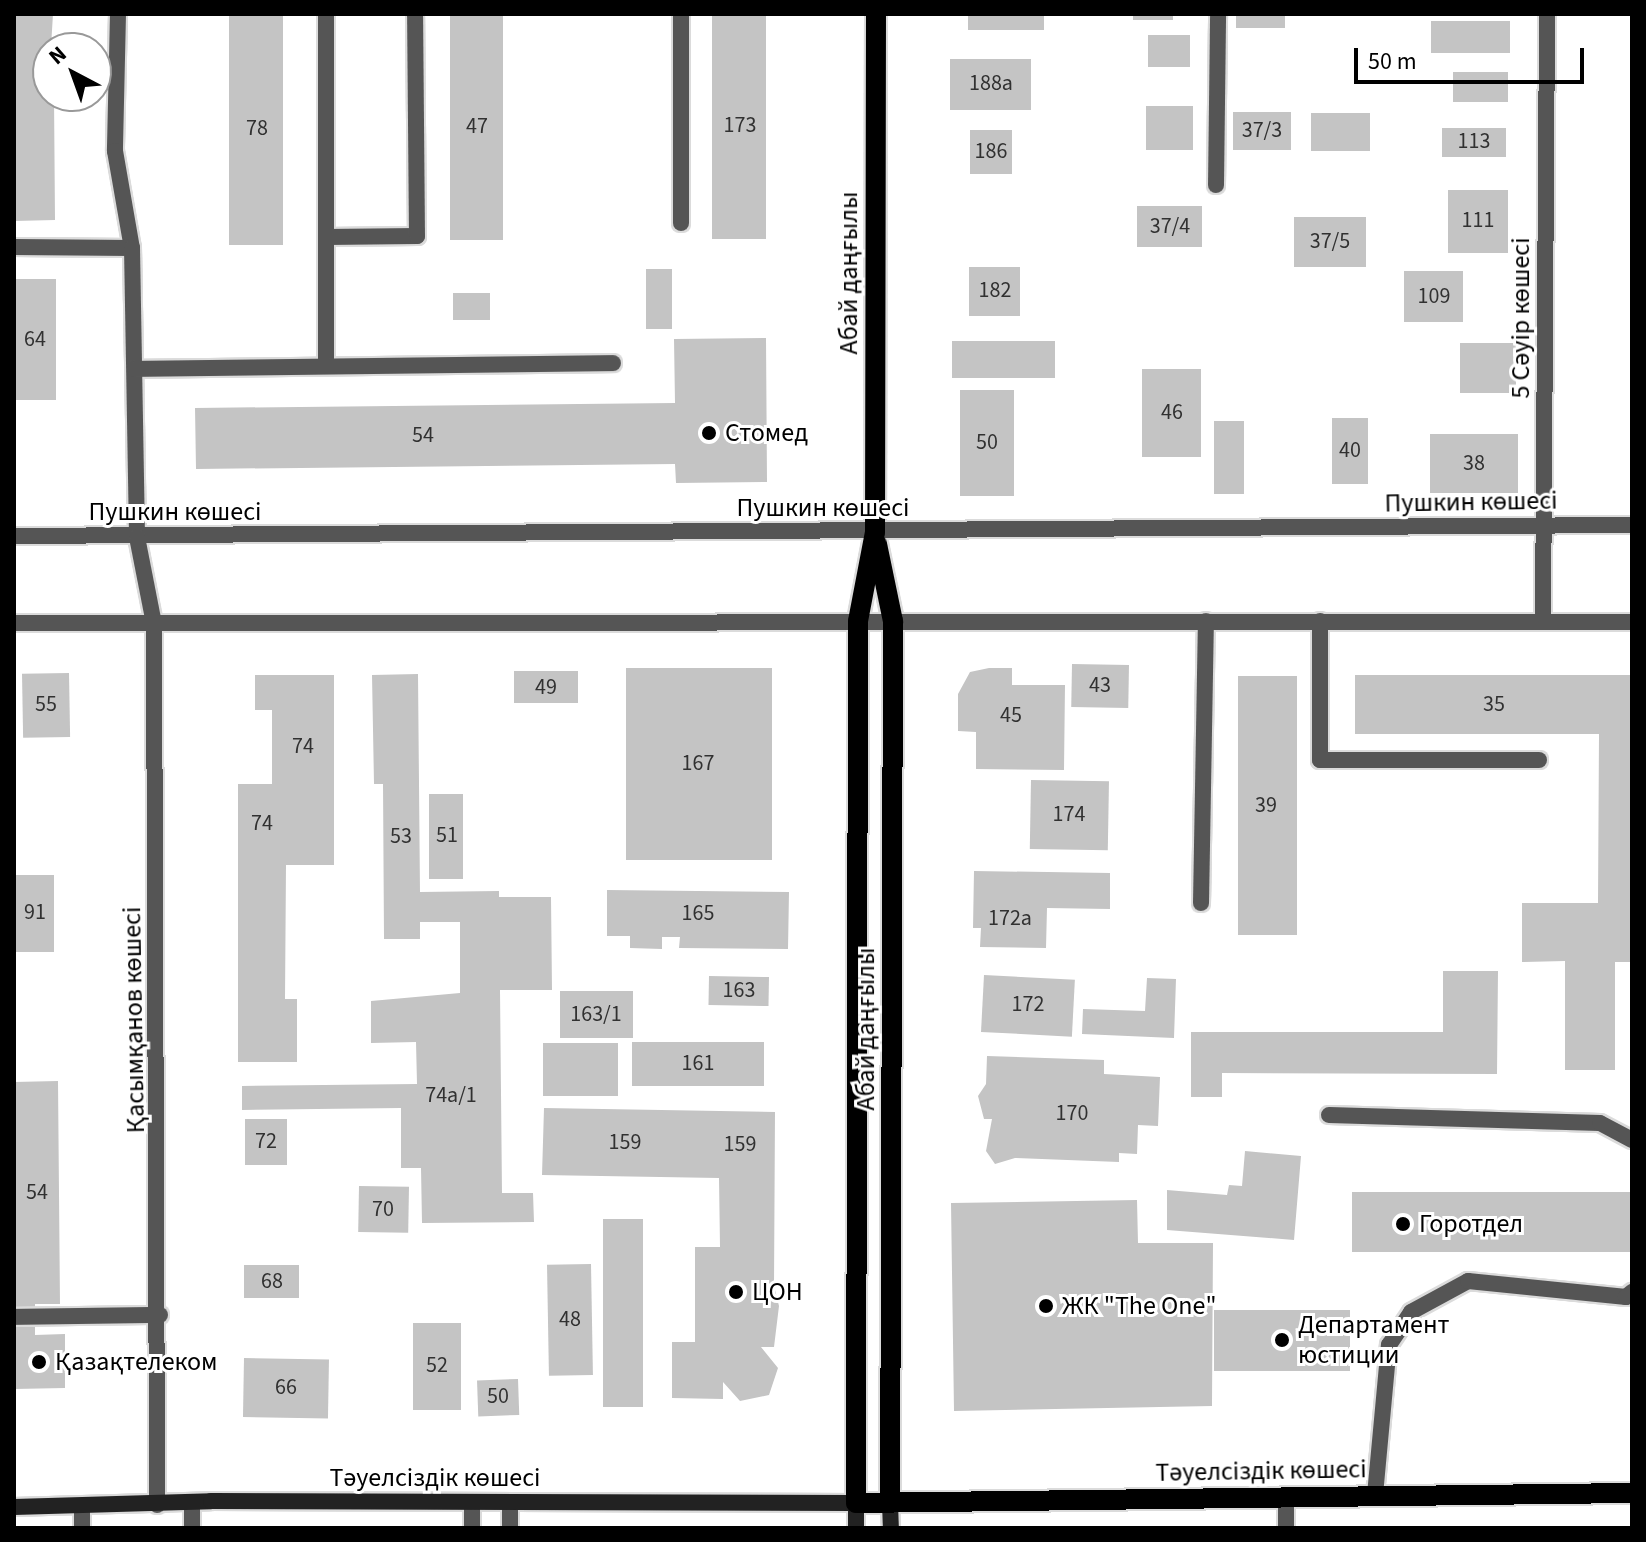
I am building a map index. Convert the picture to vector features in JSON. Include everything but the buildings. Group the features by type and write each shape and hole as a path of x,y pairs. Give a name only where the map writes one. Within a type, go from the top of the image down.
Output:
{"main road":[{"name":"Абай даңғылы","path":"856,1528 858,621 875,532 876,14"},
{"name":"Абай даңғылы","path":"875,532 893,621 891,1528"},
{"name":"Тәуелсіздік көшесі","path":"14,1507 890,1503 1632,1493"}],"street":[{"name":"Қасымқанов көшесі","path":"118,14 115,151 132,248 137,537 154,624 160,1315 157,1505"},
{"path":"326,14 326,365"},
{"path":"326,237 417,236 415,14"},
{"path":"681,14 681,223"},
{"path":"1216,185 1218,14"},
{"name":"5 Сәуір көшесі","path":"1543,621 1547,14"},
{"path":"14,247 132,248"},
{"path":"135,369 613,363"},
{"name":"Пушкин көшесі","path":"14,536 1632,525"},
{"path":"1201,903 1206,621"},
{"path":"1320,621 1320,760 1539,760"},
{"path":"14,623 1632,622"},
{"path":"1329,1115 1600,1123 1632,1140"},
{"path":"1375,1495 1389,1345 1411,1312 1468,1281 1626,1297 1632,1292"},
{"path":"14,1317 160,1315"},
{"path":"1286,1497 1286,1528"},
{"path":"192,1505 192,1528"},
{"path":"472,1505 472,1528"},
{"path":"510,1505 510,1528"},
{"path":"82,1508 82,1528"}],"place":[{"name":"Стомед","path":"709,433"},
{"name":"Горотдел","path":"1403,1224"},
{"name":"ЦОН","path":"736,1292"},
{"name":"ЖК \"The One\"","path":"1046,1306"},
{"name":"Департамент юстиции","path":"1282,1340"},
{"name":"Қазақтелеком","path":"39,1362"}]}
